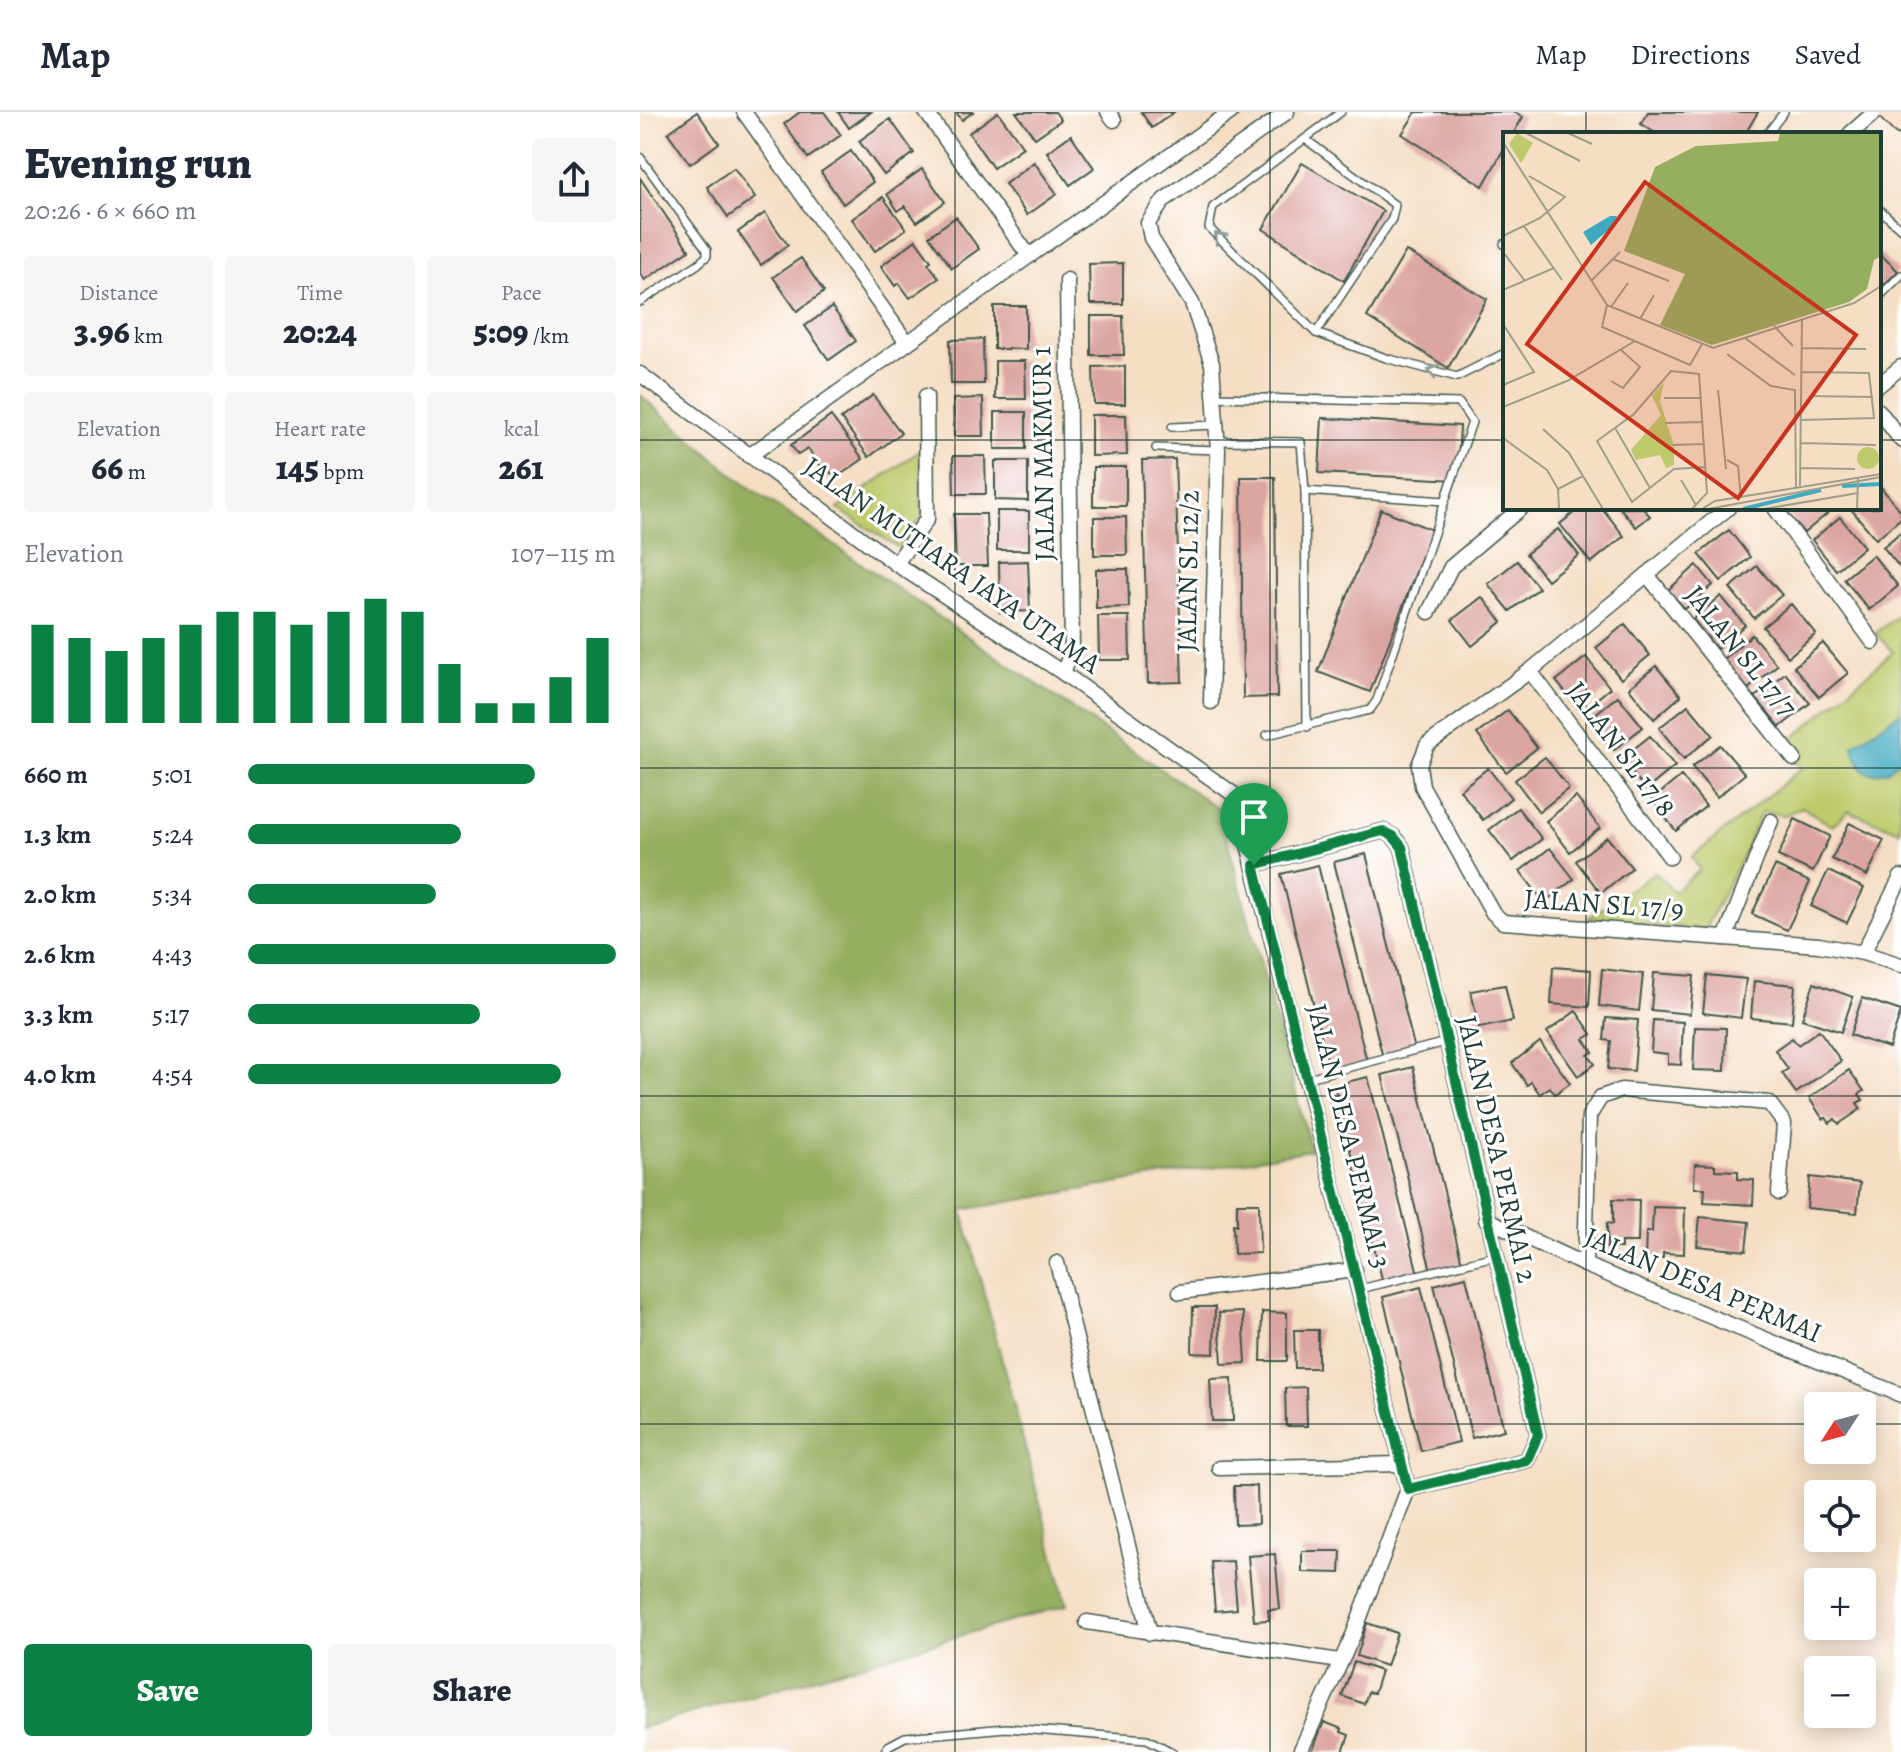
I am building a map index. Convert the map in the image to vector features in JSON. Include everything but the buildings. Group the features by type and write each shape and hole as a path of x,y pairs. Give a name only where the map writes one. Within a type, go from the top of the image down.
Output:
{"street":[{"path":"744,112 907,343"},
{"path":"926,112 1029,256"},
{"path":"749,456 1231,112"},
{"name":"JALAN SL 12/2","path":"1211,702 1218,445 1212,364 1192,303 1151,238 1148,223 1164,200 1287,112"},
{"path":"1852,132 1875,112"},
{"path":"1889,112 1901,124"},
{"name":"JALAN MAKMUR 1","path":"1063,673 1072,650 1067,280"},
{"path":"1881,383 1901,367"},
{"name":"JALAN MUTIARA JAYA UTAMA","path":"640,374 896,564 1063,673 1236,796"},
{"path":"896,564 927,519 926,396"},
{"path":"1881,414 1901,440"},
{"path":"1429,612 1451,567 1519,510"},
{"path":"1530,671 1726,510"},
{"path":"1776,510 1873,642"},
{"name":"JALAN SL 17/7","path":"1648,576 1794,759"},
{"name":"JALAN SL 17/9","path":"1530,671 1427,745 1419,765 1422,786 1493,913 1503,922 1819,945 1863,953 1901,965"},
{"name":"JALAN SL 17/8","path":"1530,671 1670,857"},
{"name":"JALAN DESA PERMAI 3","path":"1236,796 1408,1489"},
{"path":"1725,938 1771,821"},
{"name":"JALAN DESA PERMAI 2","path":"1254,865 1383,831 1393,836 1402,847 1538,1435 1527,1460 1408,1489"},
{"path":"1863,953 1901,877"},
{"path":"1585,1265 1589,1116 1601,1097 1621,1090 1769,1103 1784,1123 1779,1193"},
{"name":"JALAN DESA PERMAI","path":"1486,1219 1585,1265 1901,1395"},
{"path":"1057,1263 1150,1633"},
{"path":"1180,1292 1355,1270"},
{"path":"1219,1468 1402,1464"},
{"path":"1300,1752 1354,1633 1408,1489"},
{"path":"1087,1622 1339,1661"}],"lane":[{"path":"1341,112 1213,207 1209,228 1316,333 1386,358 1457,377 1503,354"},
{"path":"1769,132 1784,112"},
{"path":"1305,139 1395,205 1392,219 1316,333"},
{"path":"640,157 707,250 707,256 640,302"},
{"path":"1881,212 1901,229"},
{"path":"1881,295 1901,275"},
{"path":"1215,397 1459,403 1472,422 1377,700 1370,710 1267,735"},
{"path":"1172,427 1216,425"},
{"path":"1156,448 1301,442 1305,491 1307,727"},
{"path":"1305,491 1445,501"},
{"path":"1308,1078 1446,1042"},
{"path":"1360,1289 1495,1256"},
{"path":"885,1752 888,1746 905,1737 1006,1728 1147,1739 1172,1752"}],"green space":[{"path":"640,395 739,480 1219,809 1311,1150 962,1210 1067,1605 640,1728"},
{"path":"921,450 922,517 899,548 838,509"},
{"path":"1901,613 1900,831 1848,811 1832,826 1802,807 1785,815 1761,812 1746,849 1704,930 1588,918 1655,872 1674,892 1700,870 1692,857 1802,768 1784,746 1893,652 1875,633"}],"water":[{"path":"1901,712 1901,759 1887,771 1870,774 1862,768 1852,746"}],"route":[{"path":"1383,831 1393,836 1402,847 1538,1435 1527,1460 1408,1489 1254,865 1383,831"}]}
